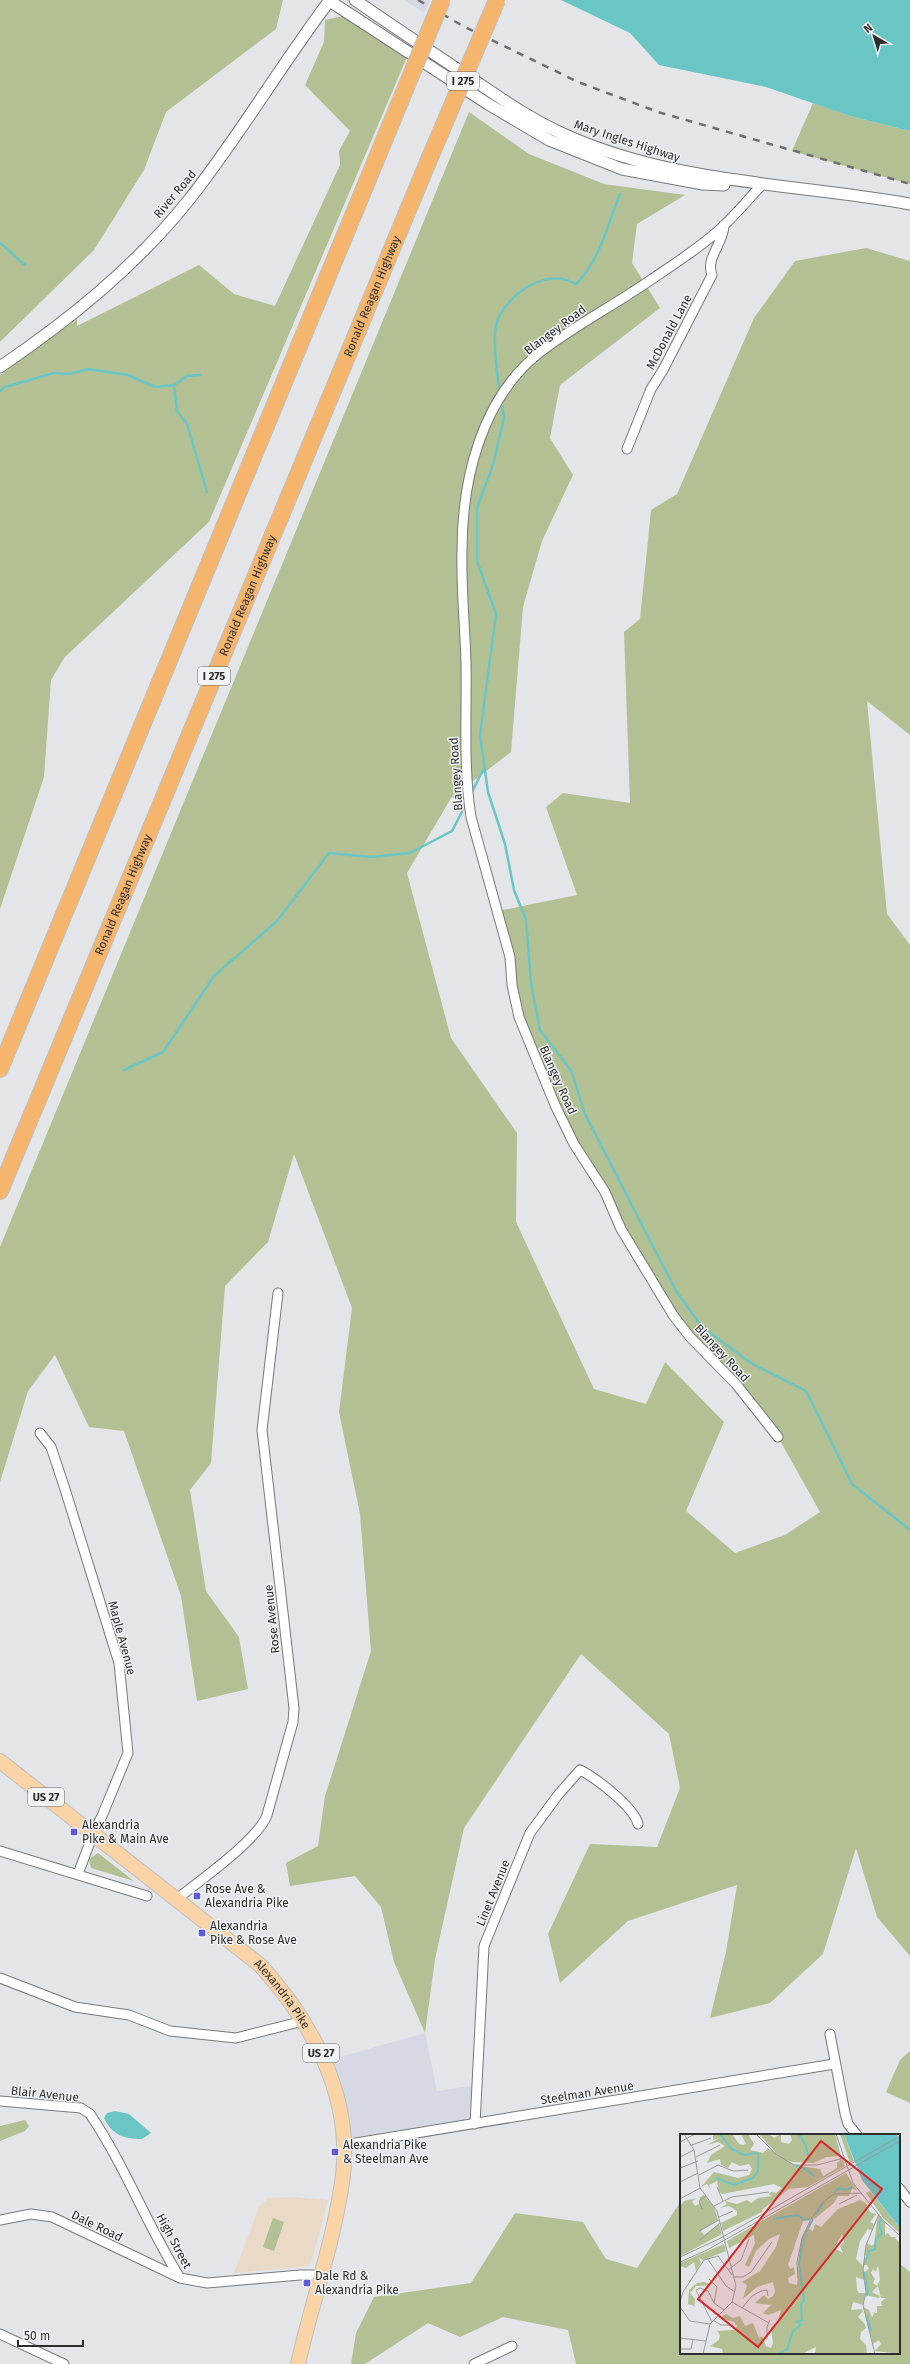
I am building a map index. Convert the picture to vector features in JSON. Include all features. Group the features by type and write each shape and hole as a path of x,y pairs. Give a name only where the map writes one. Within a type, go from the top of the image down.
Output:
{"highway":[{"path":"0,1069 442,0"},
{"name":"Ronald Reagan Highway","path":"0,1191 428,162 497,0"}],"main road":[{"name":"Alexandria Pike","path":"0,1761 260,1965 287,1996 313,2036 335,2089 344,2145 343,2174 337,2211 298,2364"}],"street":[{"name":"Mary Ingles Highway","path":"329,0 524,126 582,155 622,169 703,184 729,186 763,184"},
{"name":"River Road","path":"0,367 83,306 107,286 163,229 213,168 329,0"},
{"name":"Mary Ingles Highway","path":"355,0 512,106 561,133 603,149 660,167 720,179 842,192 910,204"},
{"name":"Blangey Road","path":"763,184 724,225 651,280 582,323 538,354 505,390 482,430 462,526 466,765 471,817 508,950 512,985 519,1016 555,1105 574,1144 605,1192 621,1229 673,1315 690,1337 736,1384 778,1437"},
{"name":"McDonald Lane","path":"627,449 651,388 663,370 712,275 710,270 712,257 721,243 724,234 724,225"},
{"name":"Rose Avenue","path":"177,1899 246,1843 262,1827 268,1815 293,1722 294,1708 262,1430 278,1293"},
{"name":"Maple Avenue","path":"40,1433 51,1448 64,1486 120,1670 128,1753 93,1834 78,1874"},
{"name":"Linet Avenue","path":"475,2124 484,1946 530,1833 558,1795 580,1770 629,1808 636,1817 638,1824"},
{"path":"0,1851 147,1896"},
{"path":"0,1978 75,2007 128,2015 170,2031 236,2038 303,2021"},
{"path":"830,2034 834,2064 844,2113 848,2124 856,2134"},
{"name":"Steelman Avenue","path":"344,2145 834,2064"},
{"name":"Blair Avenue","path":"0,2101 80,2108 90,2114 101,2132"},
{"name":"High Street","path":"101,2132 131,2184 166,2255 180,2278 206,2283 300,2275 321,2275"},
{"path":"900,2189 910,2202"},
{"name":"Dale Road","path":"0,2220 31,2214 52,2217 180,2278"},
{"path":"0,2334 64,2364"},
{"path":"474,2364 512,2346"}],"shaded area":[{"path":"404,0 430,0 424,13"},
{"path":"425,2033 437,2091 476,2085 475,2124 344,2145 325,2061"},
{"path":"293,2197 328,2200 311,2264 291,2268 234,2273 259,2207 268,2198"}],"green space":[{"path":"0,0 283,0 276,29 166,112 144,170 94,250 0,342"},
{"path":"343,16 407,57 209,522 64,658 51,680 44,777 0,909 0,375 77,319 77,326 199,265 234,294 275,306 340,165 339,151 350,131 305,85 324,42 325,20"},
{"path":"813,103 850,116 910,131 910,184 792,151"},
{"path":"469,112 529,154 604,184 685,195 637,224 632,263 660,308 560,385 550,438 573,475 542,541 523,607 511,752 451,798 407,873 451,1038 517,1133 516,1222 594,1389 646,1404 665,1362 724,1422 686,1511 735,1553 785,1535 820,1512 778,1437 690,1337 574,1144 526,1036 498,911 577,895 546,807 563,793 630,803 624,632 640,619 651,510 677,494 754,318 795,261 866,248 910,261 910,735 867,701 887,914 910,945 910,1956 877,1917 856,1848 823,1954 770,2003 710,2018 726,1952 737,1885 628,1921 560,1983 548,1934 590,1844 657,1847 680,1788 669,1734 581,1654 464,1828 435,1959 425,2033 394,1962 381,1907 355,1876 290,1886 286,1863 318,1846 325,1796 371,1651 360,1514 339,1412 352,1308 294,1154 268,1242 225,1286 211,1463 190,1490 206,1591 239,1637 248,1689 197,1701 181,1596 124,1431 89,1427 55,1355 28,1391 0,1482 0,1247"},
{"path":"98,1853 134,1881 91,1868 89,1859"},
{"path":"910,2051 910,2103 886,2092 900,2060"},
{"path":"25,2120 29,2126 25,2131 0,2141 0,2126"},
{"path":"680,2203 680,2354 900,2354 900,2264 910,2272 910,2364 576,2364 568,2330 503,2317 460,2337 428,2323 365,2364 351,2364 356,2333 374,2297 471,2283 515,2213 583,2222 606,2259 637,2268"},
{"path":"273,2218 284,2222 274,2251 263,2247"}],"water":[{"path":"561,0 910,0 910,131 850,116 766,87 659,65 630,33"},
{"path":"115,2111 129,2114 151,2133 142,2139 119,2135 107,2124 104,2118 107,2113"}],"waterway":[{"path":"499,387 495,354 495,335 497,322 502,311 519,293 529,286 541,281 553,279 564,280 576,284 584,275 597,254 620,194"},
{"path":"0,243 25,265"},
{"path":"0,391 5,387 54,373 69,374 88,369 128,375 155,387 174,385 187,376 200,375"},
{"path":"174,385 177,411 187,424 207,492"},
{"path":"502,406 504,418 493,465 477,508 477,561 496,614 480,735 488,792 505,844 514,890 526,920 531,983 540,1030 572,1072 584,1112 676,1291 702,1327 751,1363 806,1391 852,1484 910,1530"},
{"path":"471,794 484,768"},
{"path":"124,1070 163,1052 214,976 277,921 329,853 371,857 410,853 452,831 466,804"}],"railway":[{"path":"418,0 463,26 578,82 658,112 910,184"}],"place":[{"name":"Alexandria Pike & Main Ave","path":"74,1832"},
{"name":"Rose Ave & Alexandria Pike","path":"197,1896"},
{"name":"Alexandria Pike & Rose Ave","path":"202,1933"},
{"name":"Alexandria Pike & Steelman Ave","path":"335,2152"},
{"name":"Dale Rd & Alexandria Pike","path":"307,2283"}]}
